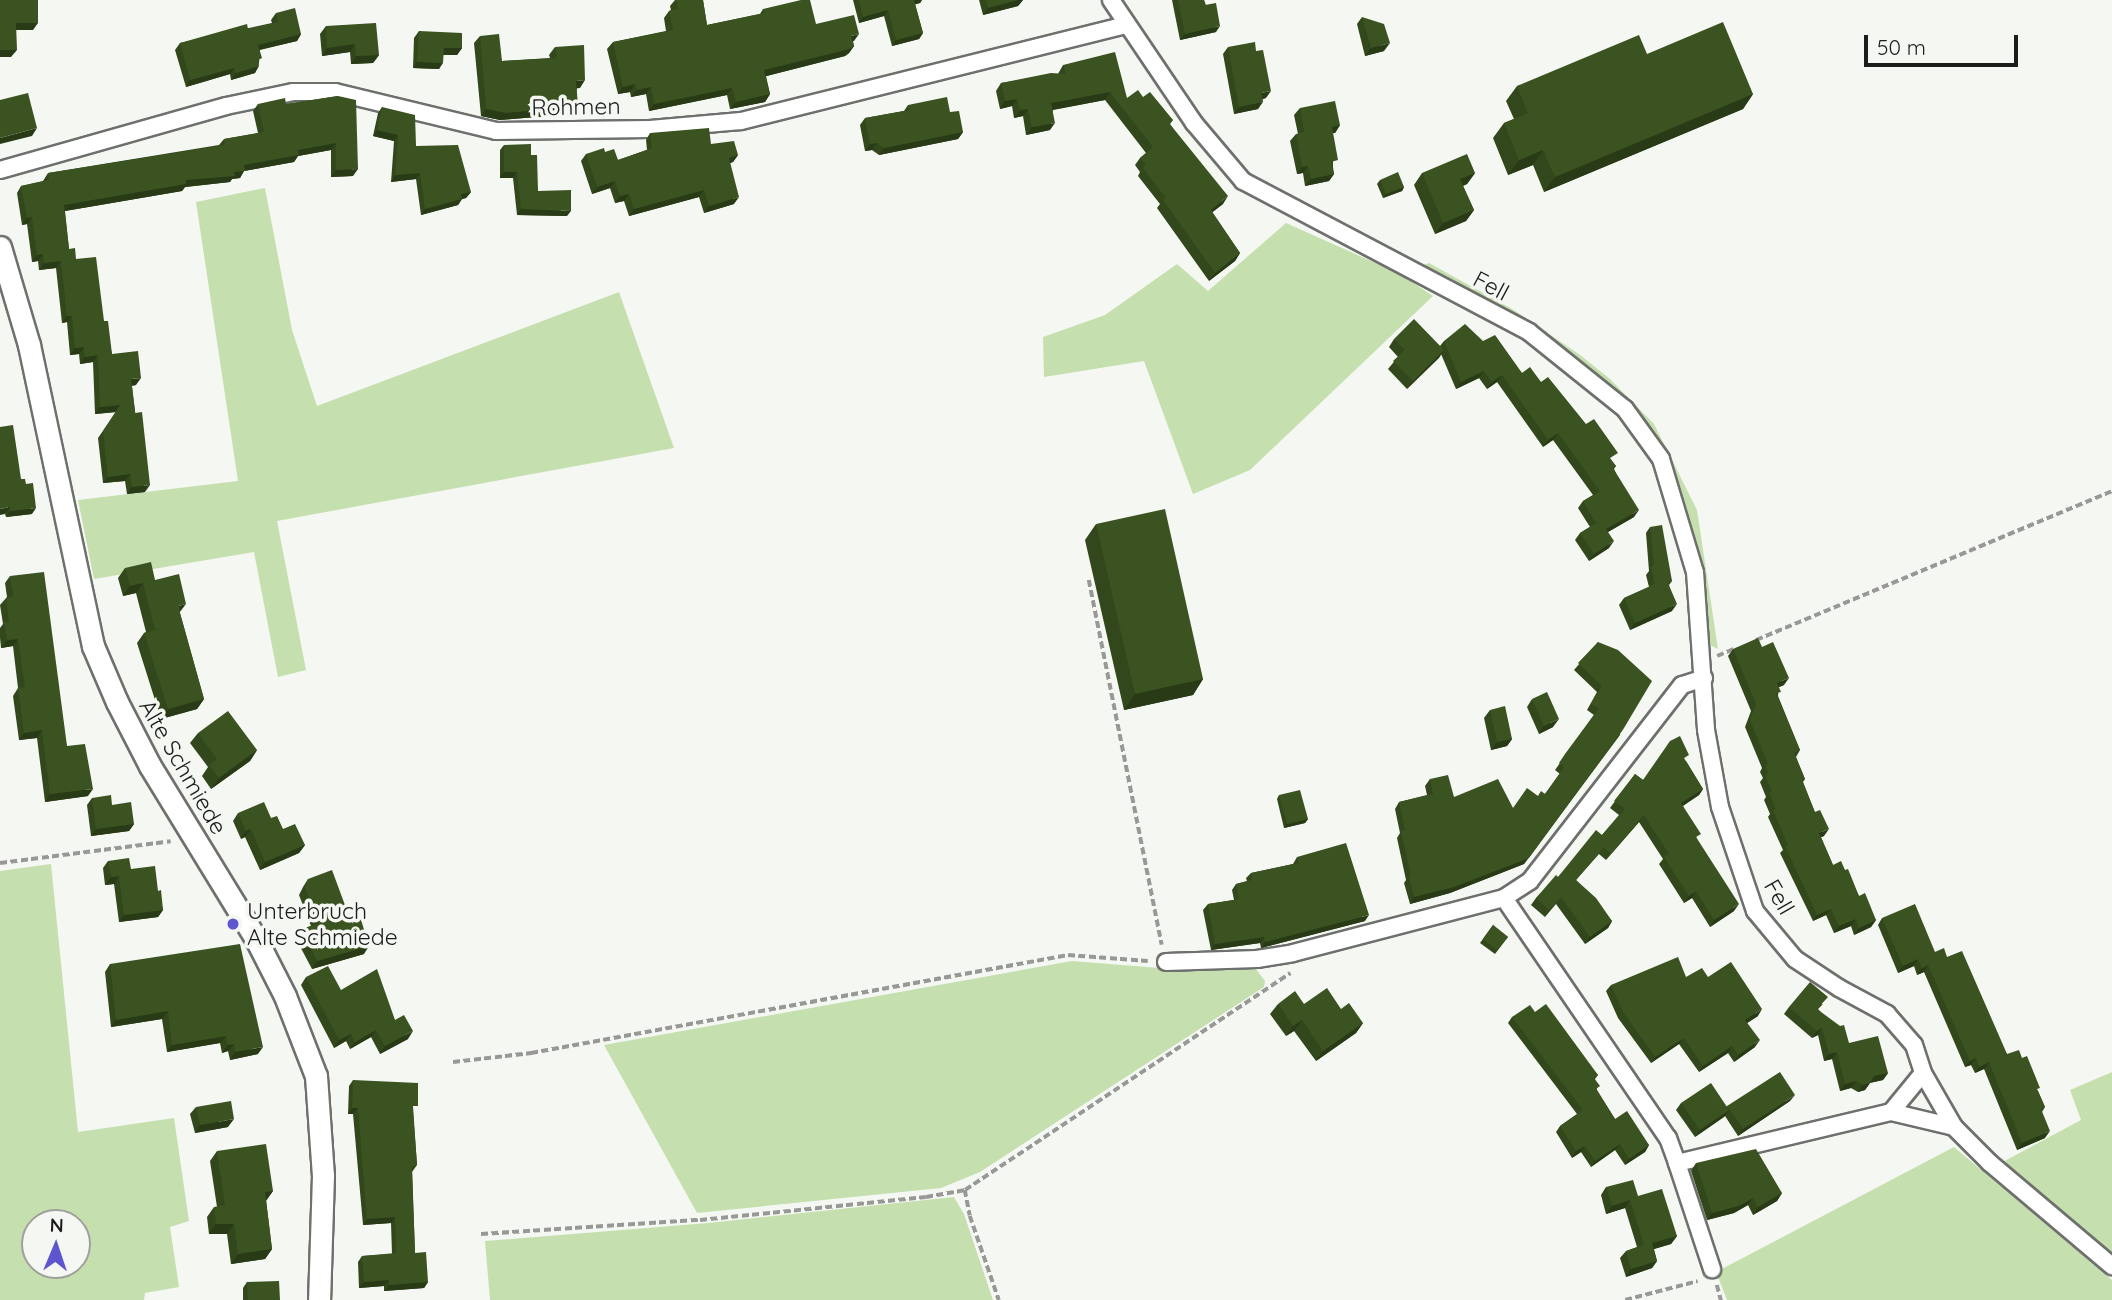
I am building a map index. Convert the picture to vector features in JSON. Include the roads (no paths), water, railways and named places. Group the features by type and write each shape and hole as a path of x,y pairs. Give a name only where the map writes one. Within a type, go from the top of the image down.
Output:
{"street":[{"path":"1111,0 1126,25"},
{"name":"Rohmen","path":"0,170 226,106 293,92 335,92 496,131 650,129 741,121 1126,25"},
{"name":"Fell","path":"1126,25 1194,123 1243,181 1529,332 1625,409 1661,459 1695,572 1706,730 1720,807 1755,911 1795,959 1839,988 1888,1014 1914,1045 1923,1073 1954,1127 1990,1163 2112,1266"},
{"name":"Alte Schmiede","path":"0,247 29,345 93,646 117,702 192,838 262,950 285,996 316,1076 323,1175 318,1300"},
{"path":"1166,962 1257,959 1293,953 1504,898 1530,881 1682,685 1703,670"},
{"path":"1504,898 1668,1138 1706,1274"},
{"path":"1891,1112 1923,1073"},
{"path":"1677,1163 1891,1112 1954,1127"}],"place":[{"name":"Unterbruch Alte Schmiede","path":"233,924"}]}
